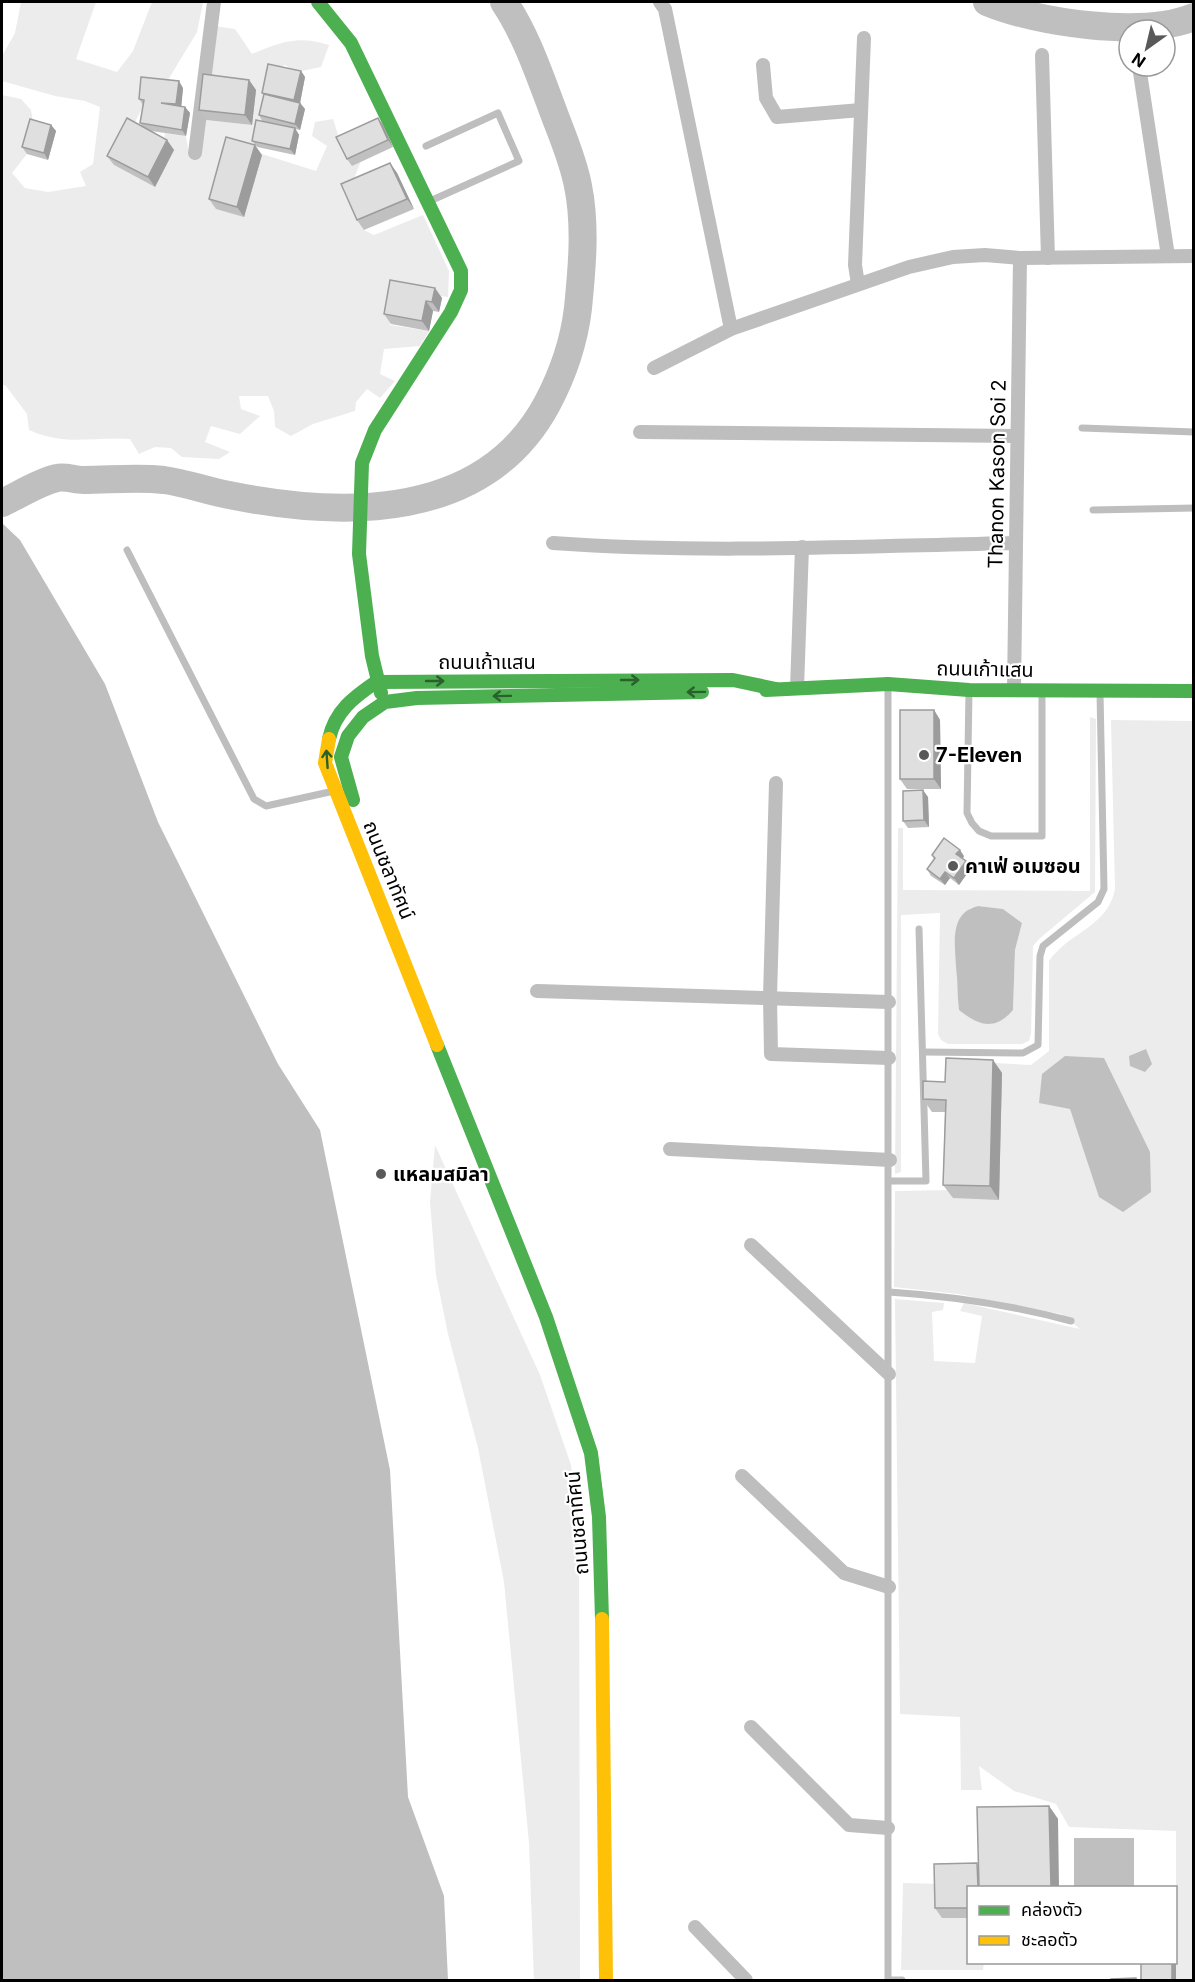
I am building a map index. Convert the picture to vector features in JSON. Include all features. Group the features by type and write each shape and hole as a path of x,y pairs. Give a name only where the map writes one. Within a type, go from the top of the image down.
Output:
{"main road":[{"path":"318,2 351,43 460,271 461,290 451,312 375,430 362,463 359,554 376,682 385,702"},
{"name":"ถนนเก้าแสน","path":"376,682 733,680 776,689"},
{"name":"ถนนชลาทัศน์","path":"376,682 342,709 328,732 326,763 546,1317 591,1453 599,1517 601,1566 606,1980"},
{"name":"ถนนเก้าแสน","path":"385,702 417,698 888,684 969,690 1194,691"},
{"name":"ถนนชลาทัศน์","path":"385,702 363,717 348,736 341,757 345,778 455,1087"}],"street":[{"path":"195,153 214,2"},
{"path":"660,2 665,9 731,329"},
{"path":"858,284 855,265 864,38"},
{"path":"1042,55 1048,258"},
{"path":"763,65 766,98 777,117 861,110"},
{"path":"1141,78 1168,256"},
{"path":"654,368 731,329 909,267 952,257 985,255 1020,258 1194,256"},
{"name":"Thanon Kason Soi 2","path":"1014,689 1020,258"},
{"path":"640,432 1017,436"},
{"path":"553,543 591,546 802,547 1016,543"},
{"path":"797,688 802,547"},
{"path":"776,783 770,997 771,1054 889,1058"},
{"path":"537,991 889,1002"},
{"path":"670,1149 890,1160"},
{"path":"752,1245 889,1374"},
{"path":"742,1476 844,1573 889,1587"},
{"path":"752,1727 849,1825 888,1827"},
{"path":"695,1927 746,1980"}],"lane":[{"path":"426,146 498,113 519,161 427,202"},
{"path":"1082,428 1194,432"},
{"path":"1094,510 1194,508"},
{"path":"127,550 254,799 266,806 336,790"},
{"path":"888,684 890,1160 888,1980 902,1980"},
{"path":"969,690 967,813 979,831 991,836 1042,836 1042,690"},
{"path":"923,1052 1023,1053 1032,1051 1038,1045 1040,956 1043,946 1103,896 1100,691"},
{"path":"890,1181 926,1181 919,929"},
{"path":"890,1292 950,1296 1033,1311 1071,1321"}],"shaded area":[{"path":"21,2 96,2 76,59 117,72 133,51 152,2 203,2 197,32 165,85 143,106 114,165 155,187 165,133 186,136 189,154 206,120 252,125 210,84 215,26 235,29 252,54 290,41 308,40 329,45 321,67 296,72 285,65 273,70 264,122 254,152 244,217 262,154 316,171 327,146 312,136 315,122 333,119 341,144 361,161 348,194 364,230 374,235 423,215 449,271 448,297 397,290 390,325 429,331 420,346 384,349 380,374 395,381 380,398 367,389 356,402 355,411 313,424 291,436 275,427 274,411 268,396 239,396 241,409 260,416 240,434 211,426 205,442 230,452 219,459 182,457 171,448 155,447 139,454 130,439 68,440 29,430 27,414 2,384 2,95 21,99 31,110 34,126 27,154 12,173 25,188 48,192 86,186 80,172 93,164 100,107 85,101 55,96 2,81 2,56 15,33"},
{"path":"2,523 20,540 105,684 158,822 278,1064 320,1130 390,1470 408,1797 444,1896 448,1980 2,1980"},
{"path":"1090,717 1096,719 1095,892 1033,946 1029,1041 1022,1044 948,1044 941,1040 938,1034 940,913 901,915 901,1172 895,1174 898,828 903,828 903,890 1090,891","holes":["978,906 1003,909 1022,923 1015,950 1013,1010 959,1010 955,934 970,908"]},
{"path":"1111,720 1193,721 1193,1980 1176,1980 1176,1831 1069,1827 1056,1804 1014,1791 979,1766 982,1790 961,1790 960,1717 900,1714 895,1299 944,1303 943,1310 932,1312 934,1361 975,1363 982,1316 960,1311 964,1303 1080,1329 1061,1314 958,1294 894,1287 895,1191 952,1190 956,1061 1031,1065 1049,1051 1049,961 1057,951 1096,921 1111,902 1115,889","holes":["1070,1109 1123,1212 1083,1147"]},
{"path":"978,906 1003,909 1022,923 1015,950 1013,1010 1000,1021 987,1024 973,1020 959,1010 956,930 962,915"},
{"path":"1146,1049 1152,1064 1145,1072 1130,1066 1129,1056"},
{"path":"1065,1056 1104,1058 1150,1152 1151,1192 1123,1212 1099,1197 1070,1109 1039,1103 1042,1074"},
{"path":"435,1145 540,1375 571,1465 579,1527 580,1980 534,1980 529,1843 504,1582 478,1448 448,1334 436,1275 430,1202"},
{"path":"1074,1838 1134,1838 1134,1886 1074,1886"},
{"path":"903,1883 942,1884 942,1918 967,1918 967,1964 984,1964 983,1970 901,1970"}],"building":[{"path":"268,64 301,71 294,100 262,93"},
{"path":"203,74 249,80 245,115 199,110"},
{"path":"141,77 179,81 176,104 161,103 185,107 182,130 140,123 144,100 139,99"},
{"path":"264,94 300,103 295,124 259,115"},
{"path":"127,118 167,140 148,177 107,156"},
{"path":"378,118 388,140 347,159 336,137"},
{"path":"30,119 51,125 44,153 22,147"},
{"path":"256,120 295,128 290,149 252,141"},
{"path":"226,137 255,145 237,207 209,199"},
{"path":"390,163 407,199 357,220 341,184"},
{"path":"390,280 435,288 432,302 426,301 422,321 384,314"},
{"name":"7-Eleven","path":"900,710 934,710 934,779 900,779"},
{"path":"923,790 924,820 903,821 903,791"},
{"name":"คาเฟ่ อเมซอน","path":"944,838 960,850 956,854 966,861 954,878 945,872 940,879 927,869 935,858 932,855"},
{"path":"946,1058 993,1060 990,1186 943,1185 946,1100 923,1099 923,1081 945,1082"},
{"path":"1049,1806 1051,1886 979,1886 977,1807"},
{"path":"977,1863 978,1886 967,1886 967,1908 935,1908 934,1864"},
{"path":"1141,1964 1172,1964 1172,1980 1141,1980"},
{"path":"1136,1978 1136,1980 1111,1980 1111,1979"}],"waterway":[{"path":"2,503 43,482 63,477 83,480 164,480 221,493 318,507 363,507 407,502 449,490 487,471 520,442 547,404 571,345 578,308 583,231 578,186 570,156 531,54 504,2"},
{"path":"987,2 1033,16 1090,25 1147,26 1194,17"}],"traffic: fast":[{"path":"318,2 351,43 461,271 461,290 451,312 375,430 362,463 359,554 372,656 381,693"},
{"path":"329,739 341,713 353,699 376,682 733,680 776,689"},
{"path":"766,690 888,684 969,690 1194,691"},
{"path":"353,800 341,757 348,736 363,717 385,702 417,698 702,692"},
{"path":"437,1045 546,1317 591,1453 599,1517 602,1619"}],"traffic: slow":[{"path":"329,739 325,763 437,1045"},
{"path":"602,1619 606,1980"}],"place":[{"name":"7-Eleven","path":"924,755"},
{"name":"คาเฟ่ อเมซอน","path":"953,866"},
{"name":"แหลมสมิลา","path":"381,1174"}]}
